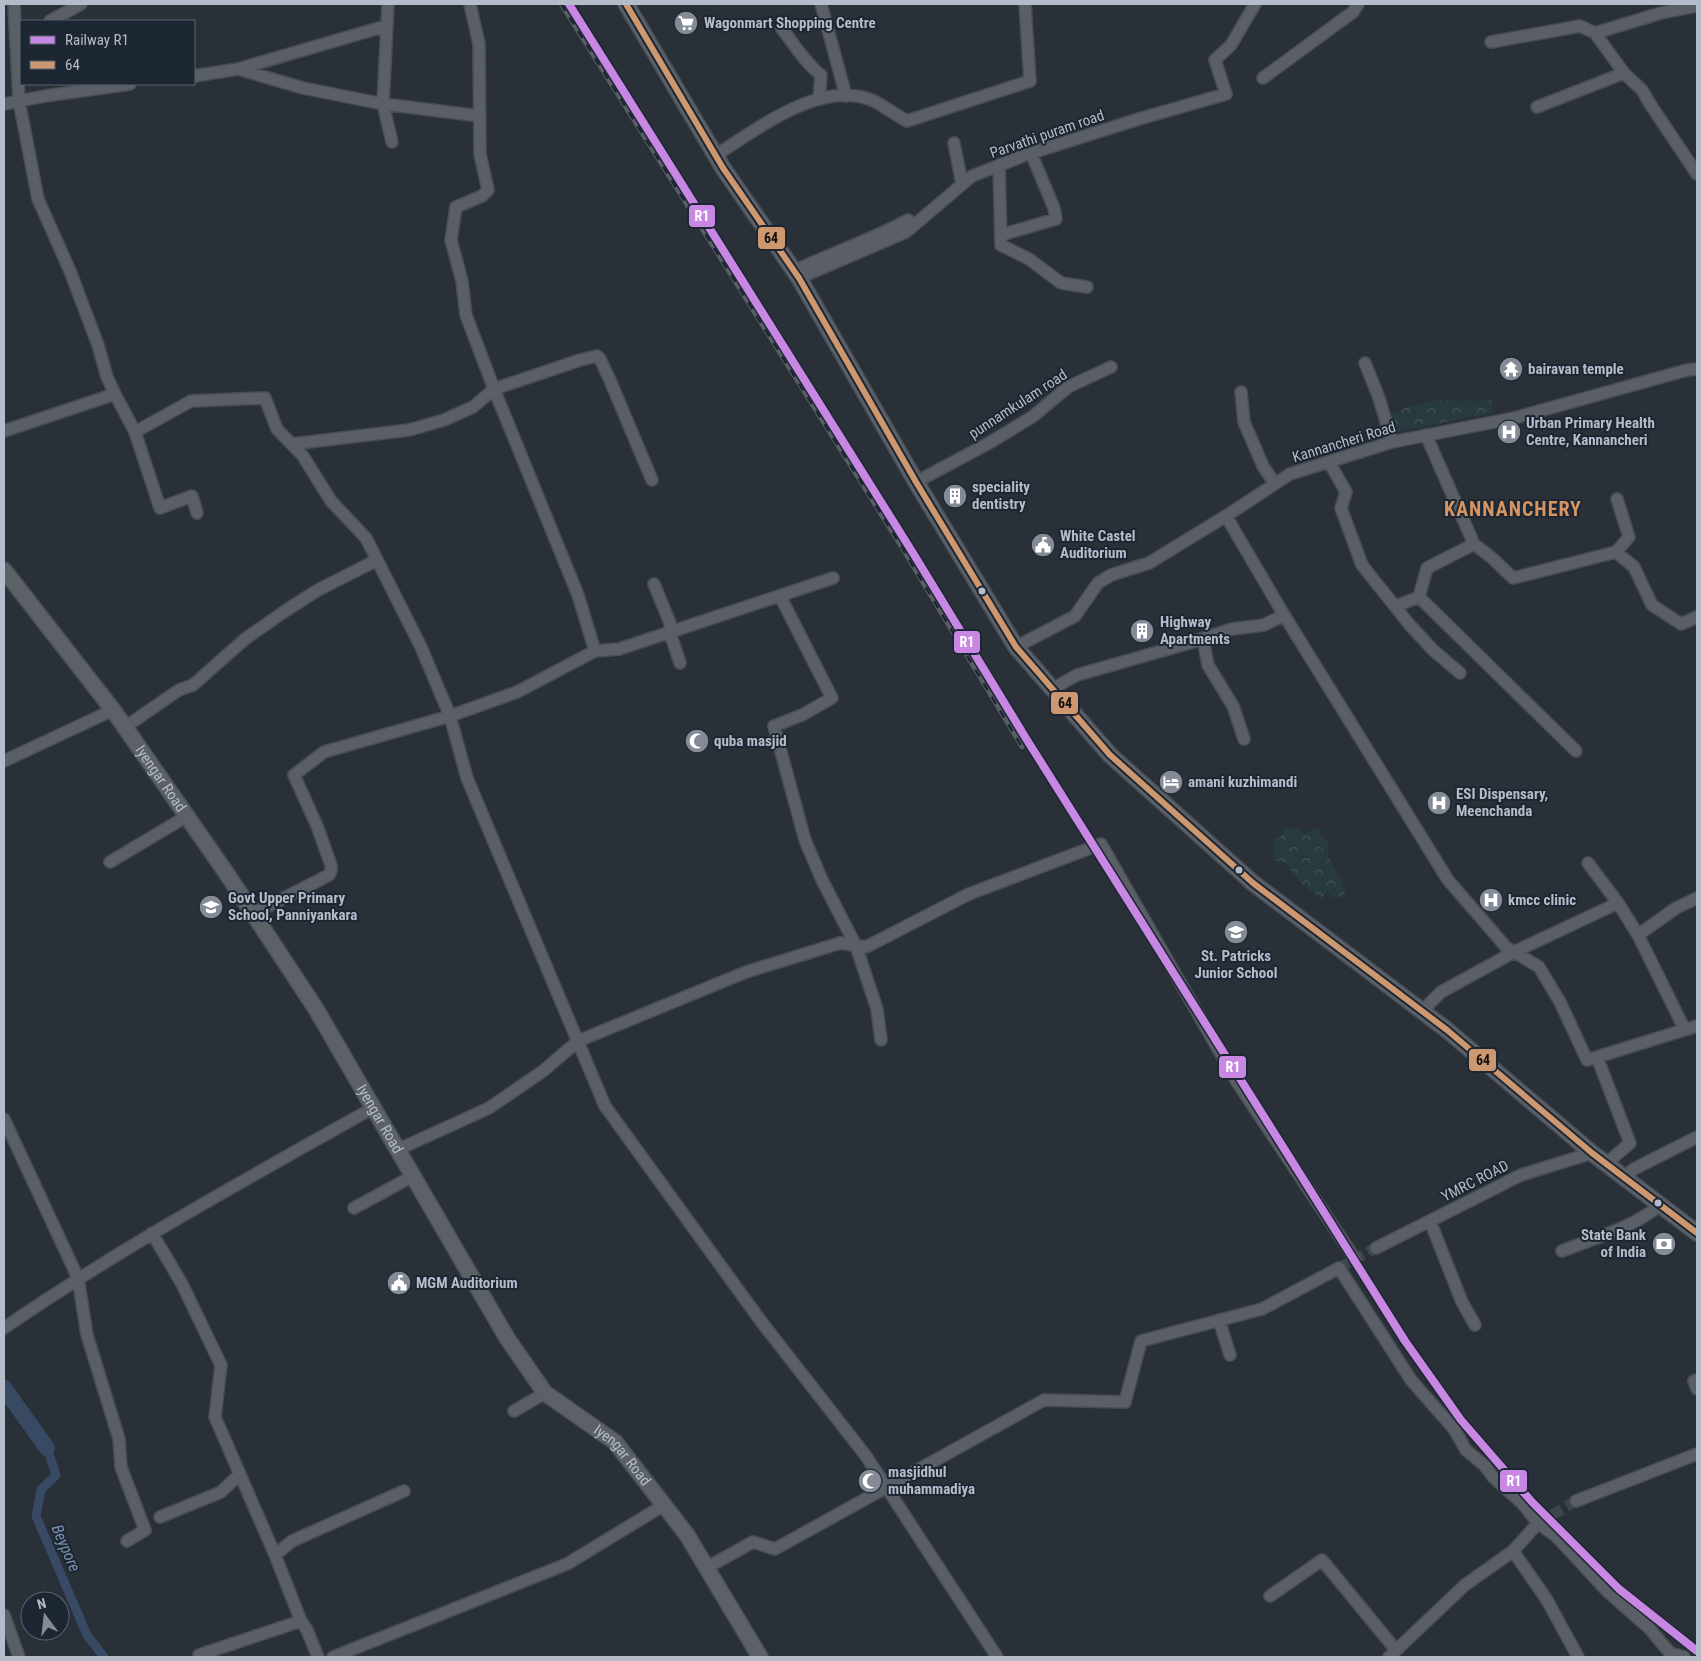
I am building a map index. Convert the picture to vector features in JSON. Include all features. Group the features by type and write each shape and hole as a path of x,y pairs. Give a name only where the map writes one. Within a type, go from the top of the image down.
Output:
{"main road":[{"path":"626,4 716,155 797,275 916,482 1016,647 1110,756 1254,883 1470,1048 1592,1152 1697,1233"},
{"name":"Iyengar Road","path":"4,570 113,710 187,816 316,1009 507,1338 545,1393 615,1442 687,1535 760,1657"}],"street":[{"path":"14,4 19,101 38,200 70,270 98,345 107,377 135,432 160,508 192,496 197,513"},
{"path":"52,20 81,4"},
{"path":"388,4 383,104 392,142"},
{"path":"470,4 479,44 480,154 488,190 482,196 456,208 450,240 462,281 466,315 578,595 595,651"},
{"path":"821,4 846,96"},
{"path":"716,155 780,114 819,98 846,96 873,101 907,121 1030,81 1025,4"},
{"name":"Parvathi puram road","path":"797,275 906,232 972,176 1031,154 1142,118 1226,94 1215,60 1230,45 1255,4"},
{"path":"1263,78 1353,12 1358,4"},
{"path":"1595,33 1660,8 1697,6"},
{"path":"195,76 238,69 386,26"},
{"path":"1491,42 1580,26 1595,33 1624,73 1642,90 1697,174"},
{"path":"782,29 809,66 821,75 819,98"},
{"path":"238,69 303,88 383,104 480,116"},
{"path":"1537,108 1624,73"},
{"path":"4,104 123,85"},
{"path":"954,142 962,184"},
{"path":"1001,235 1056,219 1054,208 1031,154"},
{"path":"999,165 1001,246 1029,259 1061,283 1087,287"},
{"path":"797,275 833,253 861,243 908,220"},
{"path":"292,444 409,430 444,420 473,407 494,388 597,356 609,378 652,480"},
{"path":"1365,363 1379,398 1392,442"},
{"name":"punnamkulam road","path":"916,482 997,439 1032,417 1068,388 1112,367"},
{"name":"Kannancheri Road","path":"1016,647 1075,616 1098,582 1111,575 1149,563 1290,474 1392,442 1514,418 1687,370 1697,369"},
{"path":"1241,392 1244,422 1263,466 1275,484"},
{"path":"4,431 115,394"},
{"path":"135,432 191,401 265,398 277,429 303,456 331,501 366,538 420,647 450,716 467,778 606,1106 760,1320 866,1456 997,1657"},
{"path":"1426,436 1474,544 1513,578 1616,552 1629,537 1617,499"},
{"path":"1329,462 1346,492 1341,508 1362,565 1409,624 1433,650 1460,673"},
{"path":"1226,516 1284,615 1448,880 1506,947 1539,968 1560,1002 1587,1060 1697,1026"},
{"path":"1419,596 1427,568 1474,544"},
{"path":"1616,552 1634,567 1652,605 1681,624 1697,617"},
{"path":"125,727 179,690 192,685 245,639 285,611 318,590 377,560"},
{"path":"253,914 329,875 331,871 331,865 317,826 294,775 324,752 450,716 517,692 595,651 619,649 833,578"},
{"path":"654,584 670,623 670,633 680,663"},
{"path":"780,596 832,698 802,715 774,726 805,840 822,880 856,946 877,1009 881,1040"},
{"path":"1396,606 1419,596"},
{"path":"1419,596 1576,751"},
{"path":"1052,689 1077,675 1232,629 1264,624 1284,615"},
{"path":"1203,639 1208,665 1233,706 1244,739"},
{"path":"4,761 113,710"},
{"path":"110,862 187,816"},
{"path":"397,1150 489,1108 543,1071 578,1040 746,972 840,943 866,948 969,894 1101,844 1237,1082 1355,1259"},
{"path":"1588,863 1618,903 1638,935 1685,1030"},
{"path":"1638,935 1676,908 1697,898"},
{"path":"1422,1011 1441,992 1514,952 1618,903"},
{"path":"1598,1057 1630,1143 1607,1163"},
{"path":"4,1328 78,1278 152,1233 373,1108"},
{"path":"4,1119 78,1278 87,1335 118,1439 121,1467 144,1530 126,1541"},
{"path":"1624,1177 1634,1169 1697,1137"},
{"name":"YMRC ROAD","path":"1376,1248 1521,1175 1592,1152"},
{"path":"354,1208 412,1176"},
{"path":"1562,1251 1624,1226 1653,1211 1660,1205"},
{"path":"1430,1221 1462,1302 1475,1325"},
{"path":"152,1233 182,1284 221,1365 215,1417 276,1555 300,1621 307,1630 318,1657"},
{"path":"706,1568 753,1542 775,1548 1044,1400 1125,1402 1141,1341 1262,1309 1339,1268 1411,1380 1454,1429 1466,1450 1522,1503 1538,1523 1556,1536 1607,1591 1649,1628 1670,1653 1684,1657"},
{"path":"1218,1320 1230,1355"},
{"path":"1697,1380 1694,1382 1697,1389"},
{"path":"514,1411 545,1393"},
{"path":"1576,1501 1697,1454"},
{"path":"160,1517 221,1492 240,1474"},
{"path":"276,1555 292,1541 404,1491"},
{"path":"333,1657 567,1564 664,1505"},
{"path":"1270,1596 1322,1560 1393,1654 1465,1585 1513,1551 1538,1523"},
{"path":"1513,1551 1547,1600 1578,1657"},
{"path":"4,1615 19,1657"},
{"path":"199,1656 300,1621"}],"green space":[{"path":"1493,399 1491,413 1393,433 1389,414 1408,407 1435,401"},
{"path":"1321,827 1320,834 1328,841 1328,857 1342,882 1345,894 1342,897 1333,898 1329,893 1325,894 1322,899 1303,885 1284,862 1273,861 1273,842 1283,834 1283,828 1301,829 1304,833"}],"waterway":[{"path":"4,1388 47,1448"},
{"name":"Beypore","path":"47,1448 56,1475 41,1490 36,1516 87,1635 104,1657"}],"tunnel":[{"path":"1339,1268 1376,1248"},
{"path":"1538,1523 1576,1501"}],"railway":[{"path":"561,4 899,543 1022,747"}],"rail line":[{"name":"R1","path":"569,4 913,553 1027,740 1405,1341 1461,1420 1532,1502 1619,1589 1697,1651"}],"transit line":[{"name":"64","path":"626,4 723,168 799,278 916,482 1016,647 1110,755 1253,883 1447,1030 1592,1153 1697,1233"}],"place":[{"name":"Wagonmart Shopping Centre","path":"686,23"},
{"name":"bairavan temple","path":"1511,369"},
{"name":"Urban Primary Health Centre, Kannancheri","path":"1509,432"},
{"name":"speciality dentistry","path":"955,496"},
{"name":"White Castel Auditorium","path":"1043,545"},
{"name":"Highway Apartments","path":"1142,631"},
{"name":"quba masjid","path":"697,741"},
{"name":"amani kuzhimandi","path":"1171,782"},
{"name":"ESI Dispensary, Meenchanda","path":"1439,803"},
{"name":"kmcc clinic","path":"1491,900"},
{"name":"Govt Upper Primary School, Panniyankara","path":"211,907"},
{"name":"St. Patricks Junior School","path":"1236,932"},
{"name":"State Bank of India","path":"1664,1244"},
{"name":"MGM Auditorium","path":"399,1283"},
{"name":"masjidhul muhammadiya","path":"870,1481"}],"district":[{"name":"KANNANCHERY","path":"1513,509"}]}
